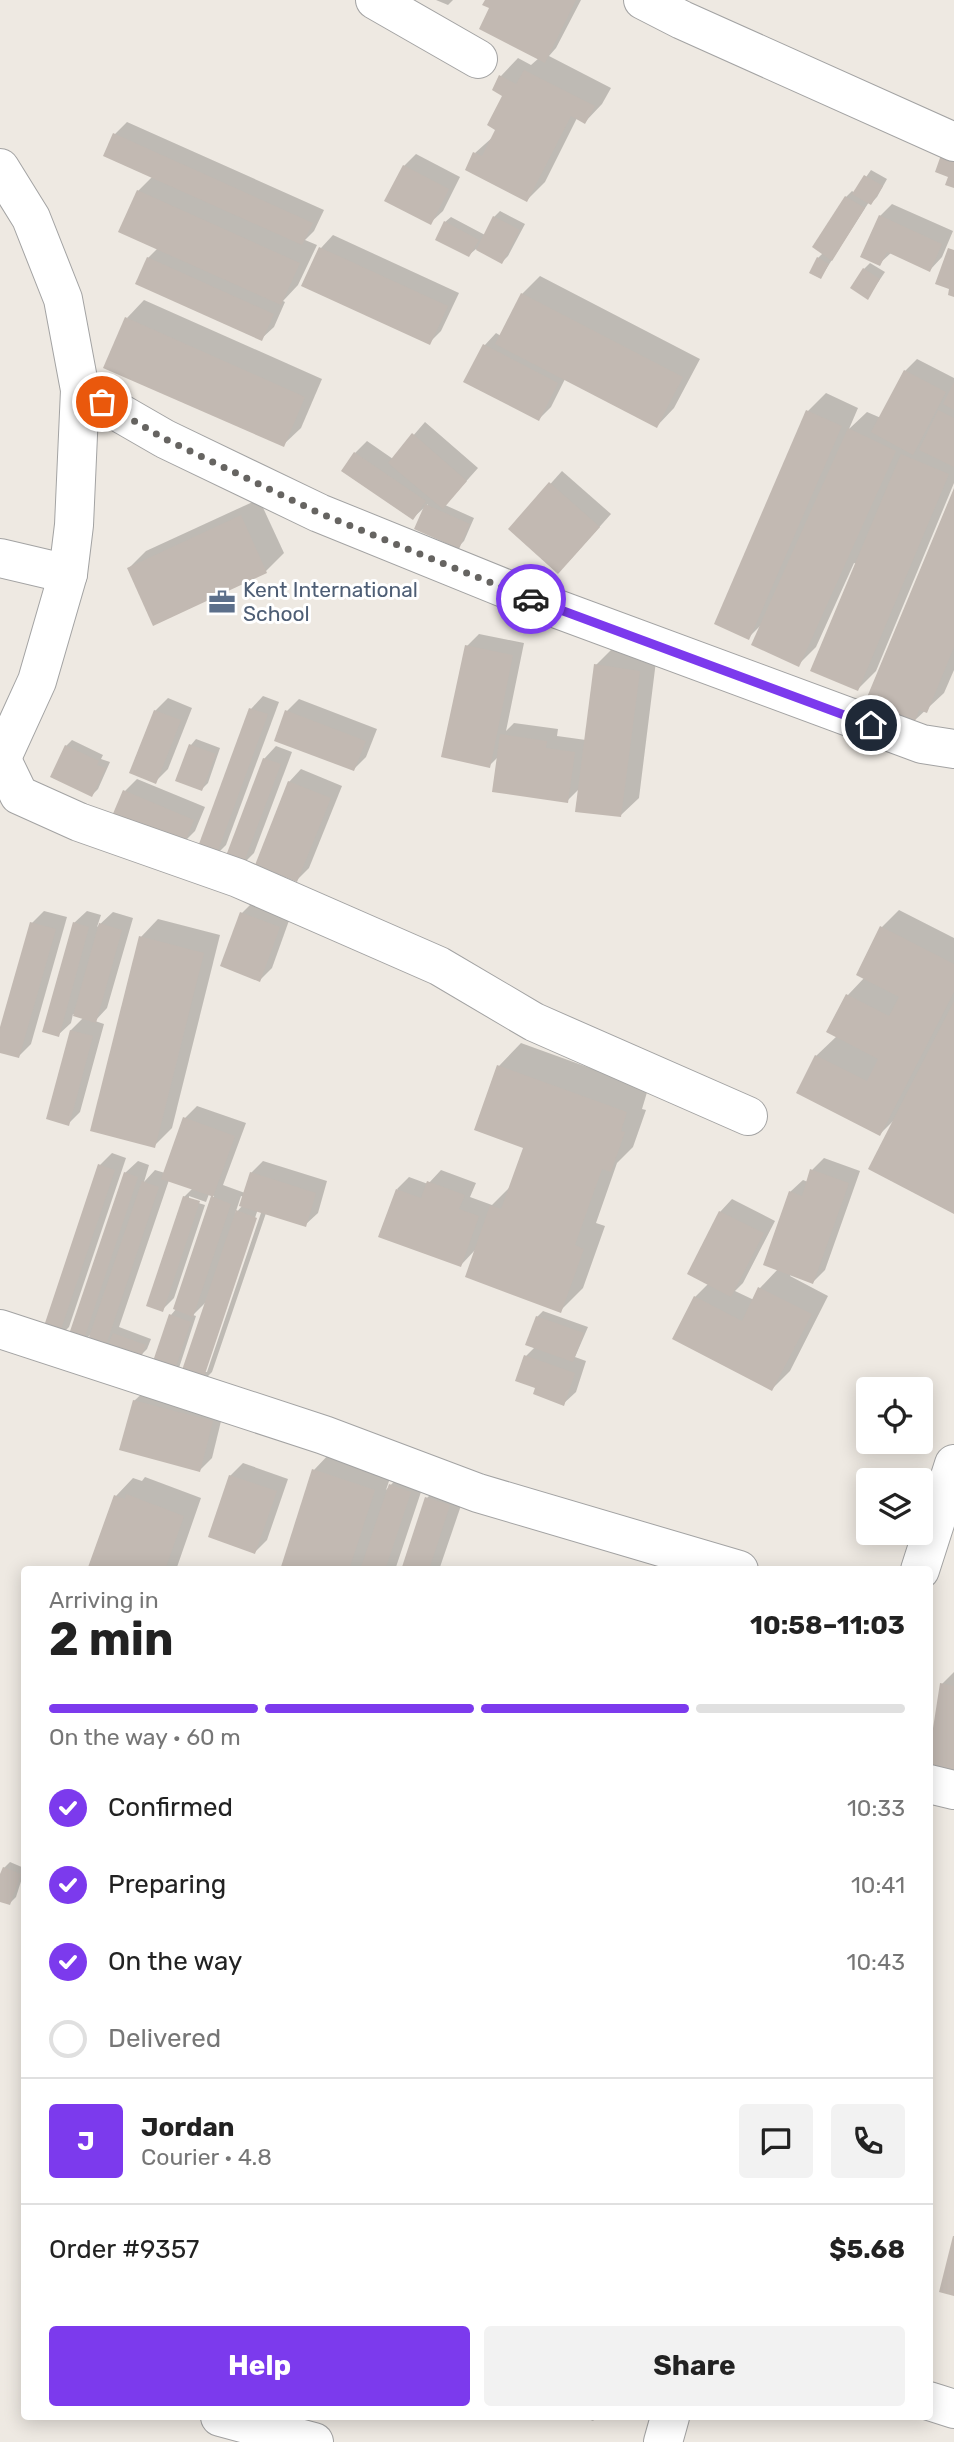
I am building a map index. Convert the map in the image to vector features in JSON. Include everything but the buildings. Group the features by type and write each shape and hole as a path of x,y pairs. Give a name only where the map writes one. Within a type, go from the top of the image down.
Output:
{"street":[{"path":"375,0 478,59"},
{"path":"643,0 694,26 954,142"},
{"path":"0,168 31,218 63,299 80,390 74,524 68,575 37,681 1,761 19,795 79,822 238,878 439,966 534,1022 748,1116"},
{"path":"80,390 165,439 319,513 581,617 922,744 954,749"},
{"path":"0,558 68,575"},
{"path":"0,1329 312,1431 478,1493 725,1566"},
{"path":"921,1566 954,1465"},
{"path":"933,1785 954,1790"},
{"path":"933,2402 954,2409"},
{"path":"231,2420 314,2442"},
{"path":"663,2442 669,2420"}],"way so far":[{"path":"102,402 165,439 319,513 531,599"}],"place":[{"name":"Kent International School","path":"222,602"}],"route":[{"path":"531,599 871,725"}]}
